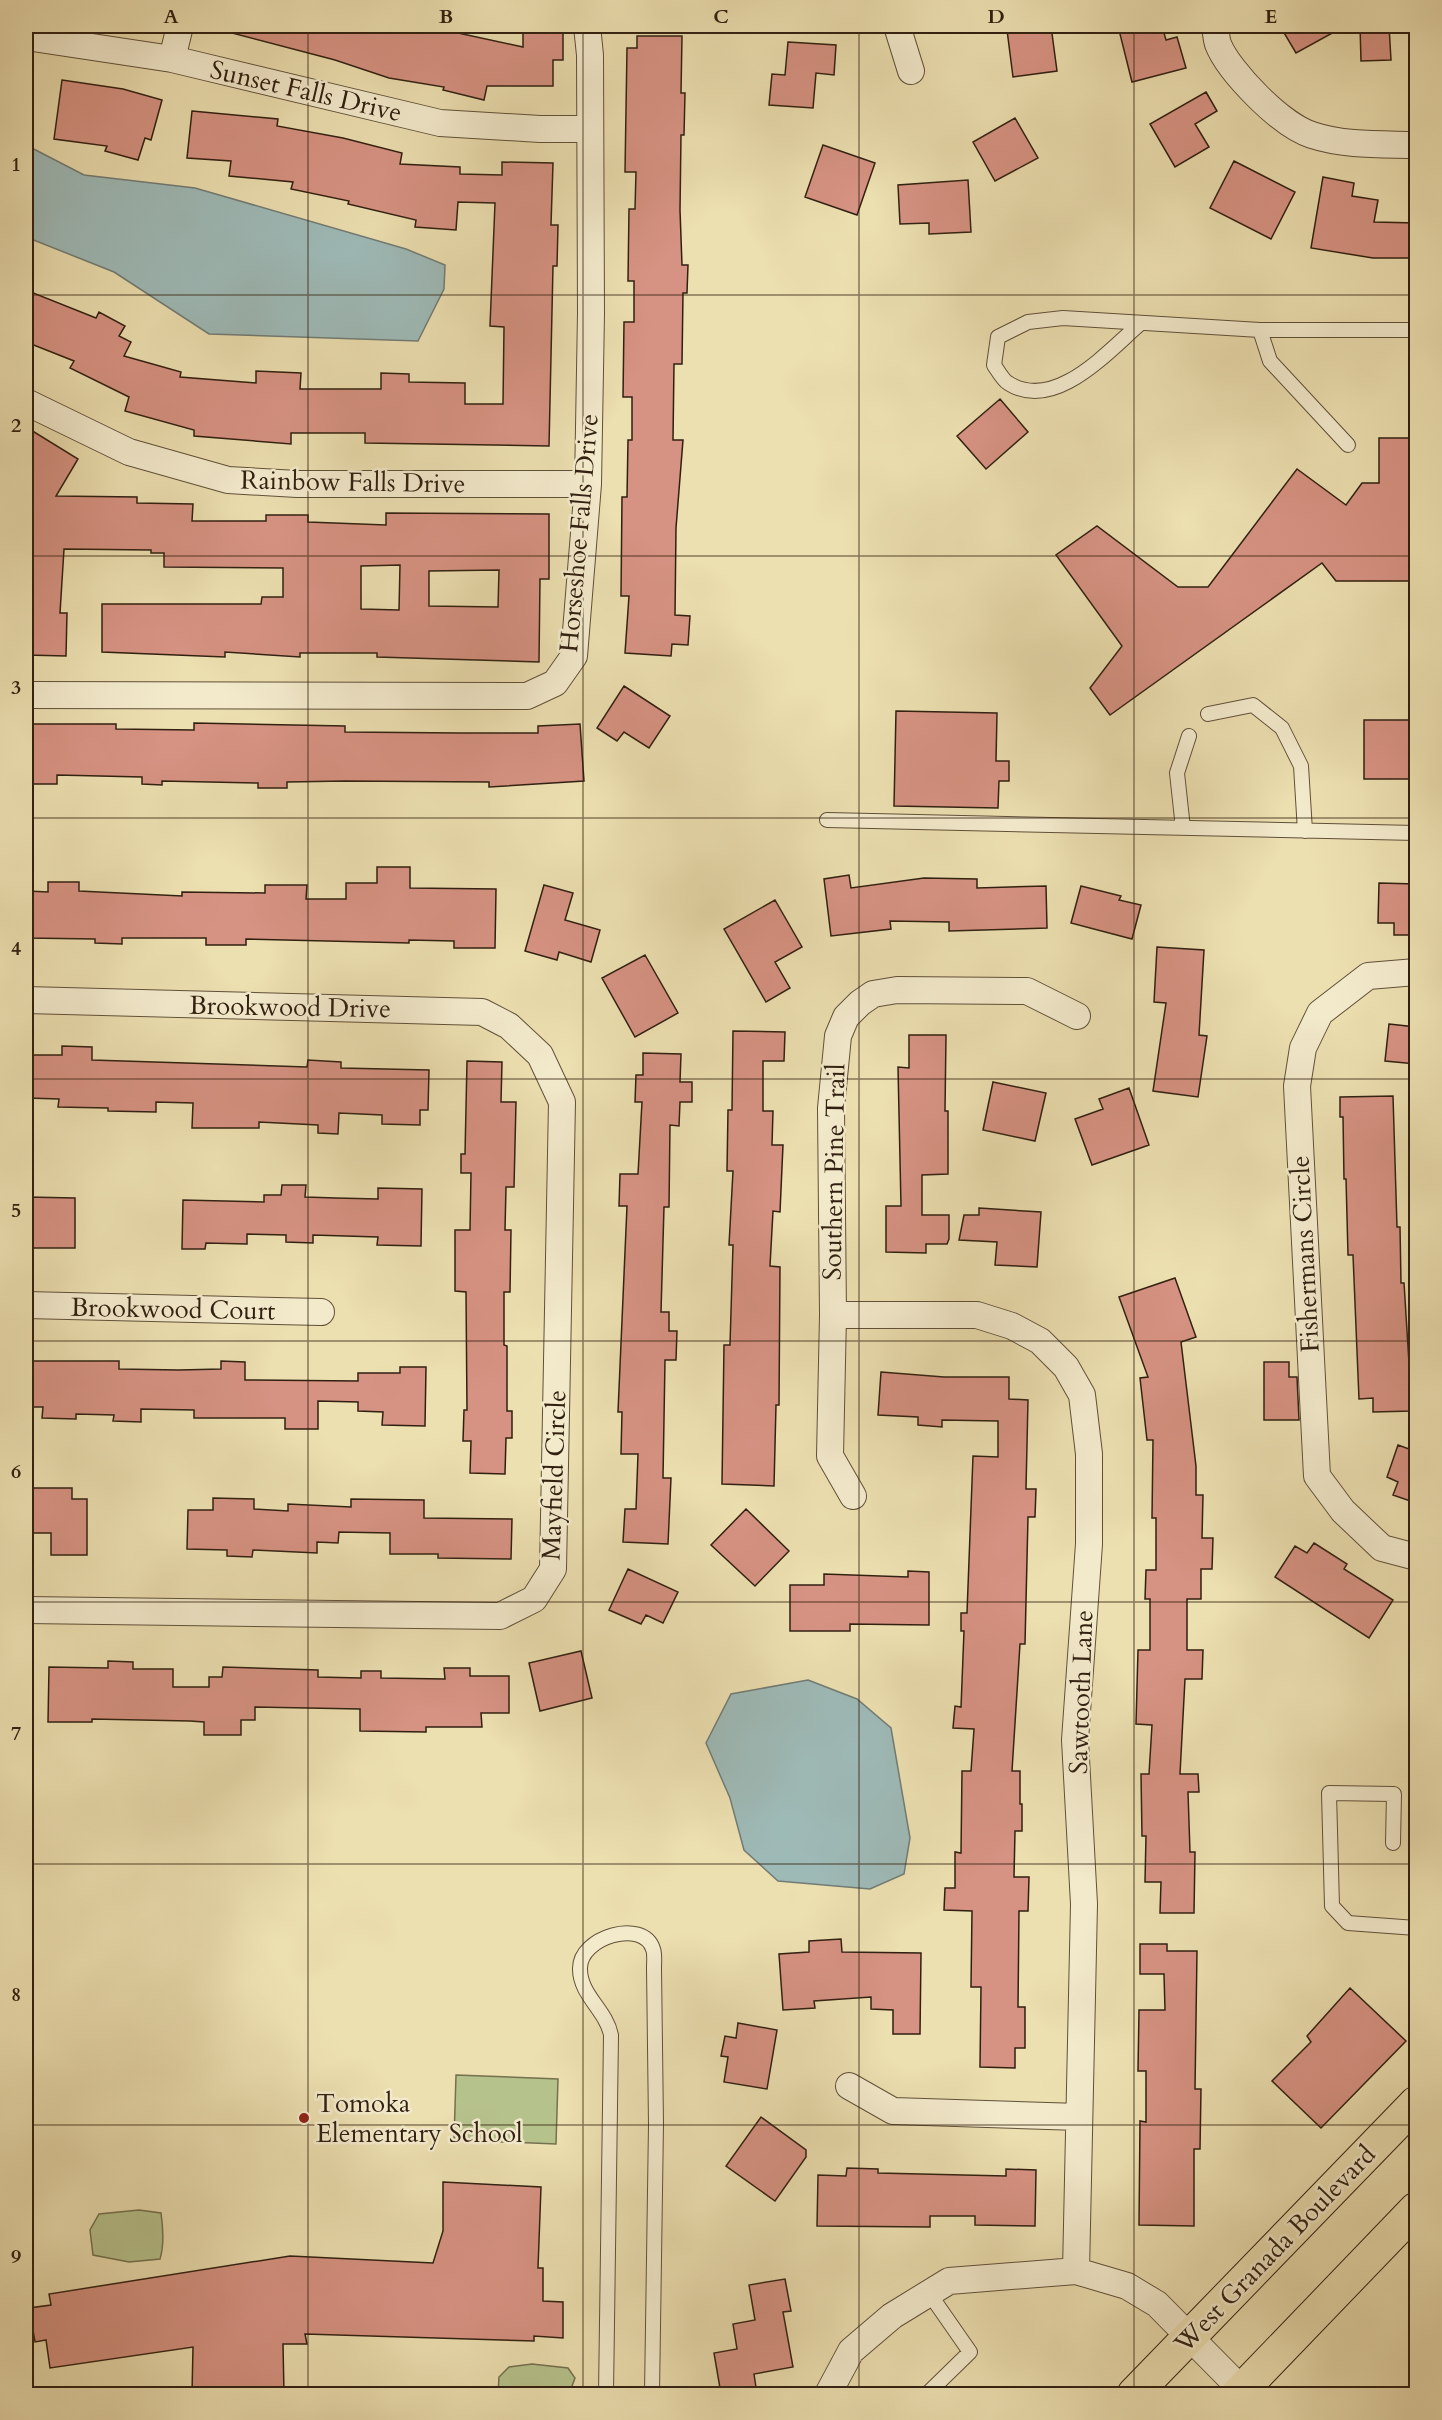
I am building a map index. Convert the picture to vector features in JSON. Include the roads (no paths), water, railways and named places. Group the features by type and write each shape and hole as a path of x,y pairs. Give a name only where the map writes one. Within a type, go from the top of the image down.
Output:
{"main road":[{"name":"West Granada Boulevard","path":"1134,2394 1416,2103"},
{"path":"1242,2393 1416,2209"}],"street":[{"path":"172,59 180,26"},
{"name":"Horseshoe Falls Drive","path":"26,695 527,696 555,683 574,656 588,484 591,313 590,54 587,26"},
{"path":"897,26 911,71"},
{"path":"1215,26 1218,44 1242,81 1287,122 1309,135 1345,143 1416,145"},
{"name":"Sunset Falls Drive","path":"26,37 172,59 440,123 540,129 589,129"},
{"name":"Rainbow Falls Drive","path":"26,402 129,452 228,480 297,484 588,484"},
{"name":"Fishermans Circle","path":"1416,972 1368,976 1320,1013 1303,1048 1297,1086 1317,1476 1343,1511 1382,1548 1416,1557"},
{"name":"Southern Pine Trail","path":"853,1496 830,1456 833,1315 831,1108 838,1036 846,1017 873,994 897,990 1027,991 1077,1016"},
{"name":"Brookwood Drive","path":"26,1000 482,1012 509,1026 540,1055"},
{"name":"Mayfield Circle","path":"26,1610 500,1616 534,1599 553,1569 562,1102 540,1055"},
{"name":"Brookwood Court","path":"26,1305 321,1312"},
{"name":"Sawtooth Lane","path":"833,1315 977,1315 1004,1323 1040,1341 1066,1366 1082,1395 1089,1454 1089,1544 1075,1740 1084,1904 1076,2271"},
{"path":"849,2086 893,2111 1079,2117"},
{"path":"828,2394 851,2351 892,2316 948,2281 1076,2271 1127,2286 1157,2304 1191,2336 1242,2393"}],"lane":[{"path":"1141,323 1070,383 1034,393 1007,383 994,365 998,337 1028,322 1063,318 1260,330 1416,330"},
{"path":"1260,330 1270,361 1348,445"},
{"path":"1208,714 1253,705 1282,728 1301,766 1305,831"},
{"path":"1183,828 1177,773 1189,736"},
{"path":"827,820 1416,833"},
{"path":"1393,1843 1394,1794 1329,1793 1332,1906 1348,1923 1416,1928"},
{"path":"606,2394 611,2035 604,2015 585,1991 580,1979 579,1965 586,1951 597,1941 613,1934 636,1934 647,1939 653,1949 654,1968 656,2124 652,2394"},
{"path":"927,2394 970,2352 929,2293"}],"water":[{"path":"26,145 84,175 195,188 406,249 445,265 444,289 418,341 209,334 114,272 26,237"},
{"path":"808,1680 857,1699 891,1728 910,1838 904,1874 870,1889 778,1881 744,1850 730,1798 706,1743 731,1694"}],"place":[{"name":"Tomoka Elementary School","path":"304,2118"}]}
